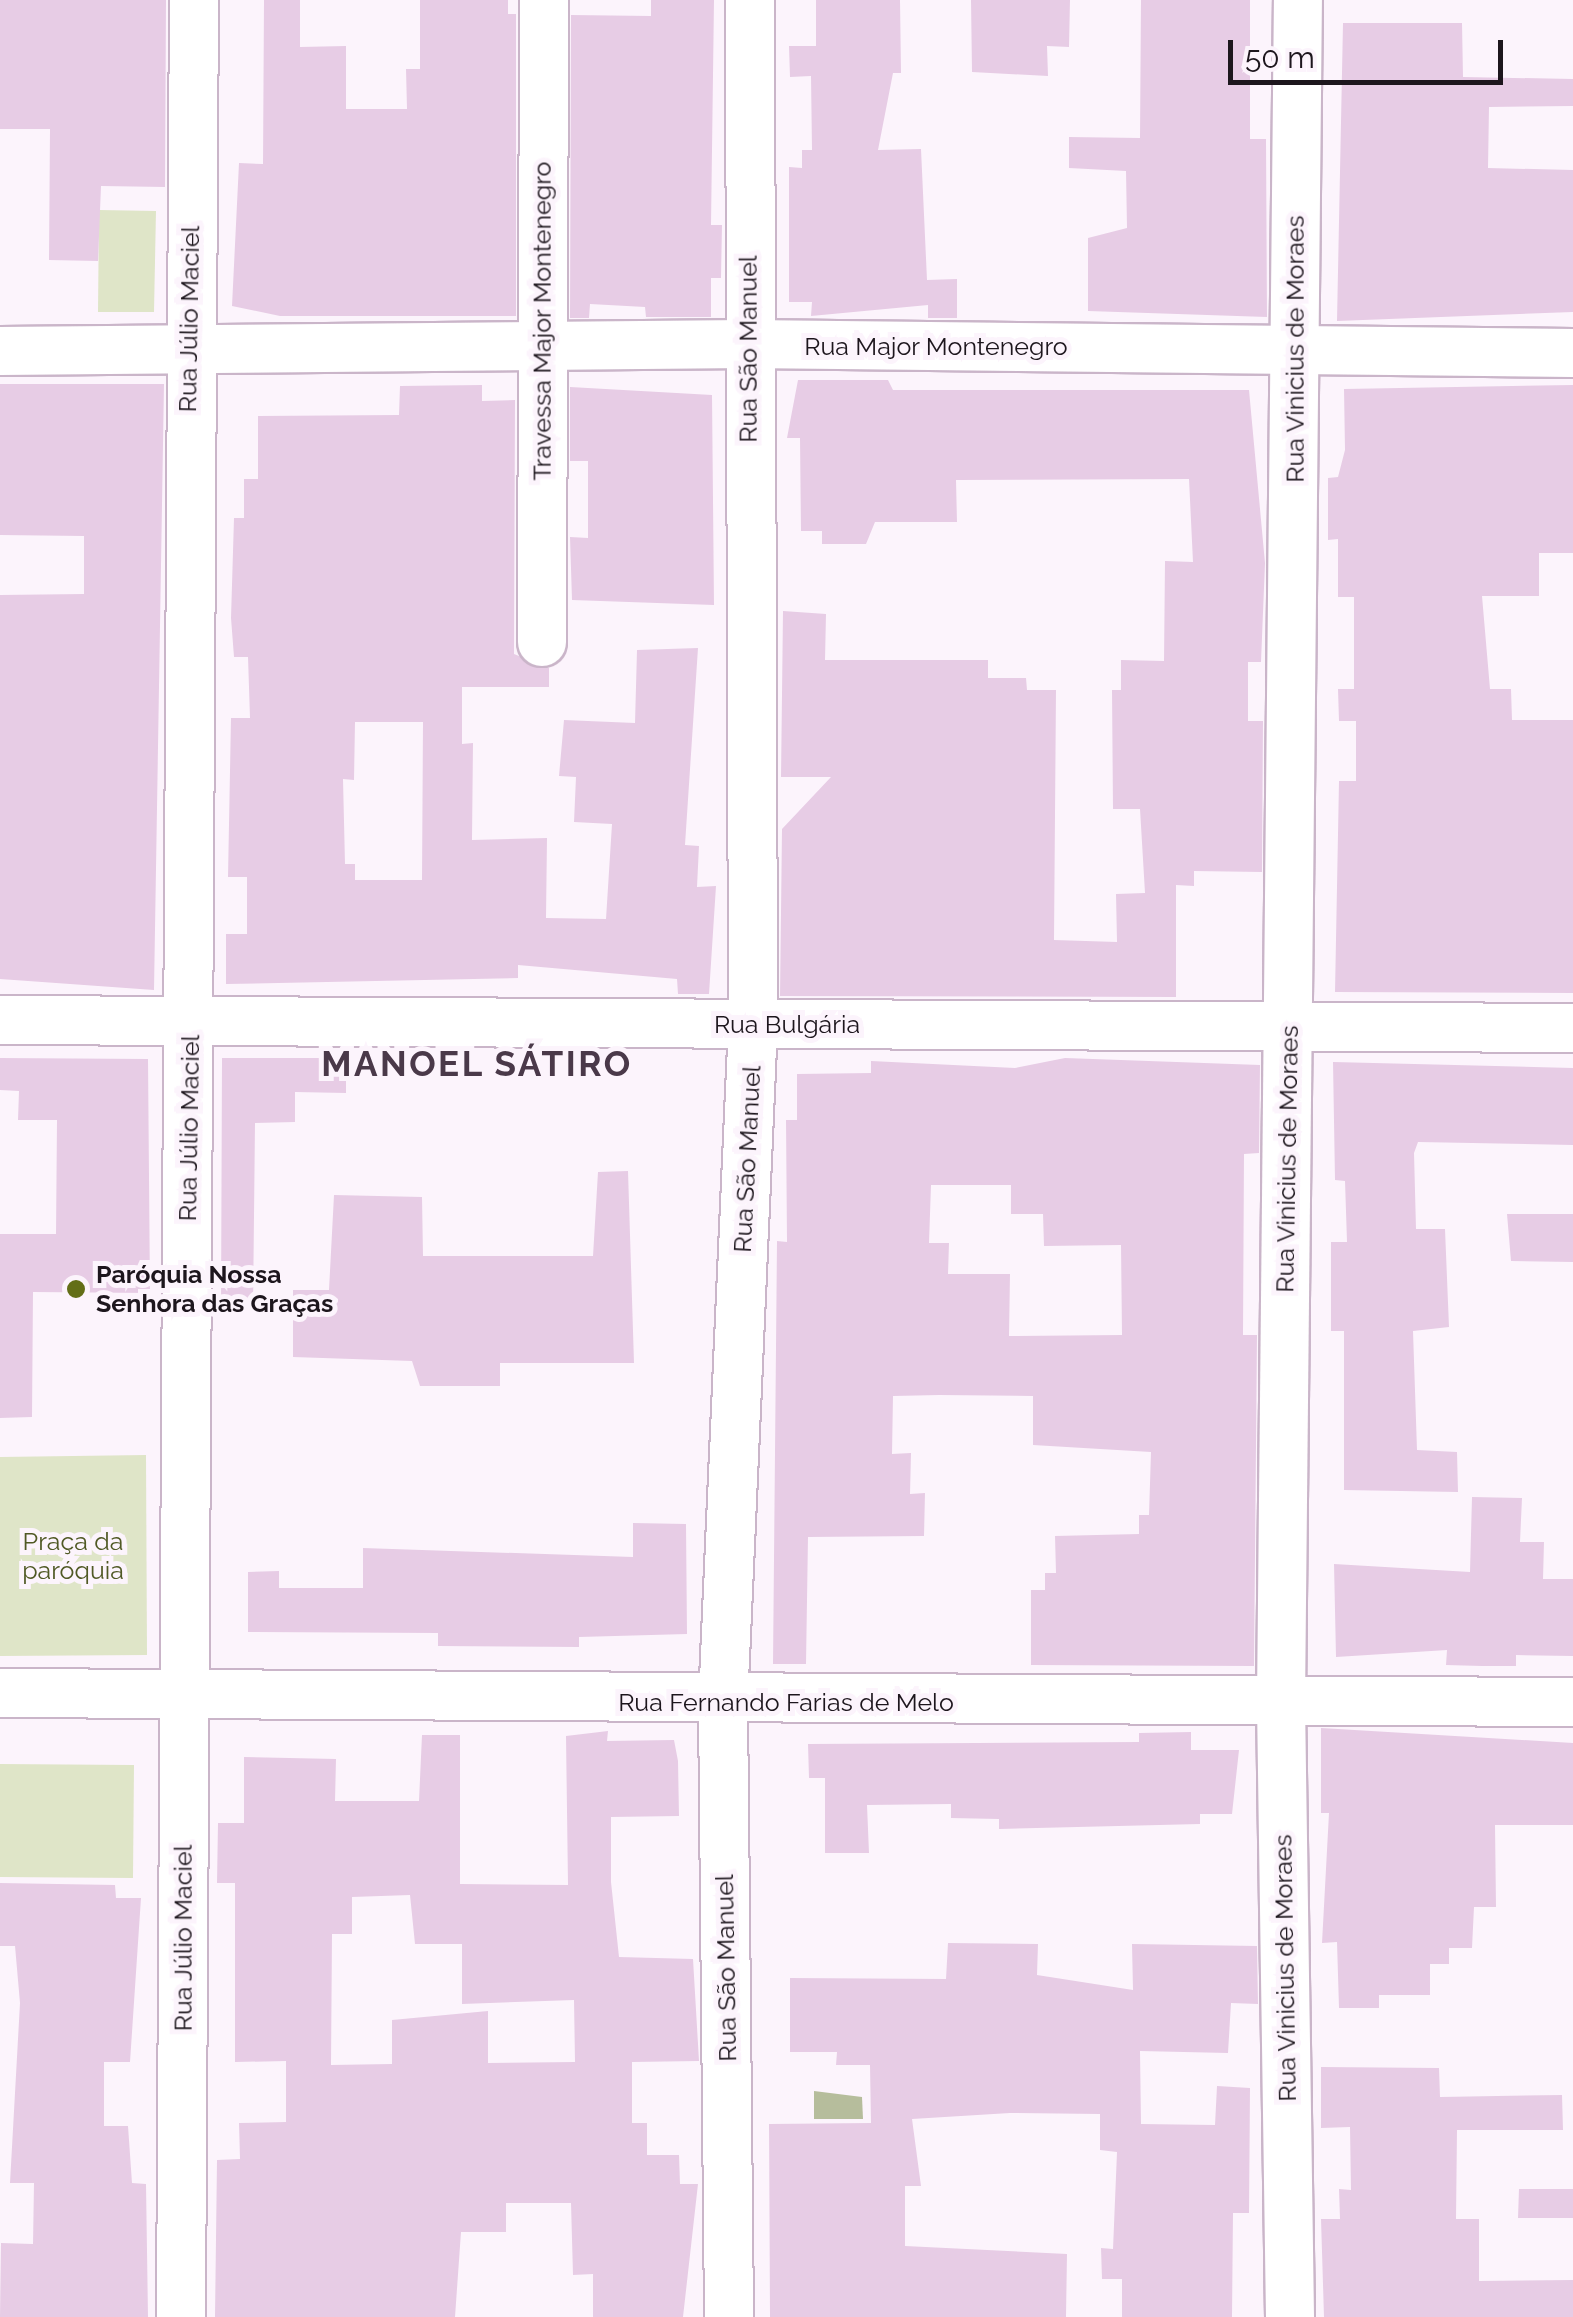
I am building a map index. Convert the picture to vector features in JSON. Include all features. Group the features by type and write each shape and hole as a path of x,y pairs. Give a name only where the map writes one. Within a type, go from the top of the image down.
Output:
{"street":[{"name":"Rua Júlio Maciel","path":"181,2317 190,1021 188,352 194,0"},
{"name":"Travessa Major Montenegro","path":"542,642 544,0"},
{"name":"Rua São Manuel","path":"729,2317 723,1703 754,1024 747,344 750,0"},
{"name":"Rua Vinicius de Moraes","path":"1290,2317 1281,1702 1298,0"},
{"name":"Rua Major Montenegro","path":"0,351 541,353 747,344 1573,354"},
{"name":"Rua Bulgária","path":"0,1020 1573,1028"},
{"name":"Rua Fernando Farias de Melo","path":"0,1693 723,1703 1573,1702"}],"green space":[{"path":"99,210 156,211 154,312 98,312"},
{"name":"Praça da paróquia","path":"146,1455 147,1655 0,1656 0,1457"},
{"path":"0,1764 134,1765 133,1878 0,1877"}],"shaded area":[{"path":"814,2091 862,2097 863,2119 814,2119"}],"building":[{"path":"0,0 166,0 165,187 101,186 98,261 49,260 50,129 0,129"},
{"path":"264,0 300,0 300,47 346,46 346,109 407,109 406,69 420,69 420,0 508,0 508,14 516,14 516,316 280,316 232,306 239,163 263,164"},
{"path":"651,0 714,0 711,225 722,225 721,278 711,278 711,317 646,317 645,307 590,304 589,318 570,318 571,15 651,16"},
{"path":"816,0 900,0 901,73 893,73 878,150 921,149 927,280 957,279 957,318 928,318 928,305 811,316 812,302 789,302 789,167 802,168 802,150 812,150 811,76 790,77 789,46 816,46"},
{"path":"971,0 1070,0 1069,47 1047,46 1048,76 972,72"},
{"path":"1141,0 1250,0 1250,139 1266,139 1267,317 1088,311 1088,238 1127,228 1126,171 1069,168 1069,137 1140,138"},
{"path":"1343,23 1462,23 1463,77 1573,79 1573,106 1489,107 1488,168 1573,170 1573,312 1337,321"},
{"path":"798,380 888,380 893,390 1249,390 1265,563 1261,662 1248,662 1248,721 1263,721 1262,872 1194,871 1194,886 1176,885 1176,997 780,996 782,829 831,777 781,777 783,611 826,614 825,660 988,660 988,678 1026,678 1027,690 1056,690 1054,940 1117,942 1116,894 1145,893 1140,809 1113,809 1112,690 1121,690 1121,660 1164,661 1165,561 1193,562 1189,479 956,480 957,522 875,522 866,544 822,544 822,531 801,531 800,438 787,438"},
{"path":"0,384 164,384 154,990 0,979 0,595 84,594 84,536 0,535"},
{"path":"482,385 482,401 515,400 514,654 549,668 549,687 462,687 462,744 473,743 472,840 547,838 546,918 606,919 612,824 574,822 576,777 559,776 564,720 635,723 637,650 698,648 685,845 699,846 697,887 716,886 709,994 678,994 677,979 518,965 518,978 226,984 226,934 247,934 247,877 228,877 231,718 250,718 248,657 234,657 234,518 244,518 244,479 258,479 258,416 399,415 400,386","holes":["355,722 423,722 422,880 355,880 355,864 345,864 343,779 354,780"]},
{"path":"1573,385 1573,553 1539,553 1539,596 1482,596 1490,689 1511,689 1512,720 1573,720 1573,993 1335,992 1339,781 1356,781 1356,721 1339,721 1338,689 1354,689 1354,597 1338,597 1338,539 1328,540 1328,478 1338,477 1345,450 1344,389"},
{"path":"570,387 712,395 714,605 572,600 570,537 588,538 588,461 570,461"},
{"path":"0,1058 148,1059 150,1293 33,1292 32,1417 0,1418 0,1234 56,1234 57,1120 18,1120 19,1091 0,1090"},
{"path":"222,1058 346,1058 346,1093 295,1092 295,1122 255,1123 253,1309 221,1309"},
{"path":"1065,1058 1260,1065 1259,1153 1244,1154 1243,1335 1257,1335 1254,1666 1031,1665 1031,1590 1045,1590 1045,1573 1056,1573 1055,1536 1139,1534 1139,1515 1149,1515 1151,1452 1033,1445 1033,1396 939,1395 893,1396 892,1454 911,1453 910,1494 925,1493 924,1536 808,1537 806,1664 773,1664 777,1241 787,1242 786,1120 797,1120 797,1074 871,1073 871,1061 1015,1068","holes":["931,1185 1011,1185 1011,1214 1043,1214 1044,1246 1121,1245 1122,1335 1009,1336 1010,1274 948,1274 949,1243 929,1243"]},
{"path":"1333,1062 1573,1068 1573,1145 1418,1142 1414,1153 1416,1229 1445,1229 1449,1327 1413,1331 1417,1450 1457,1452 1458,1492 1344,1490 1344,1331 1331,1331 1331,1242 1347,1242 1345,1181 1335,1180"},
{"path":"628,1171 634,1363 500,1363 500,1386 420,1386 412,1361 293,1357 293,1290 329,1290 334,1195 422,1197 423,1256 593,1256 598,1172"},
{"path":"1507,1214 1573,1214 1573,1262 1511,1261"},
{"path":"1472,1497 1522,1498 1520,1542 1544,1542 1543,1579 1573,1579 1573,1656 1516,1655 1516,1666 1446,1665 1447,1650 1336,1657 1334,1564 1470,1572"},
{"path":"633,1523 686,1524 687,1634 579,1637 579,1647 438,1646 438,1633 248,1632 248,1572 279,1571 279,1588 363,1588 363,1548 633,1557"},
{"path":"1321,1728 1573,1743 1573,1825 1495,1825 1496,1907 1474,1907 1472,1948 1449,1948 1449,1964 1430,1964 1430,1995 1379,1995 1379,2008 1339,2008 1337,1942 1322,1943 1329,1813 1321,1813"},
{"path":"608,1731 607,1741 674,1740 679,1816 611,1817 611,1882 619,1957 693,1959 699,2061 632,2062 632,2123 647,2123 647,2155 679,2155 680,2184 698,2184 683,2317 593,2317 593,2274 573,2275 571,2203 506,2203 506,2232 461,2232 455,2317 215,2317 217,2160 240,2159 239,2123 286,2122 286,2061 235,2062 235,1883 217,1883 218,1823 244,1823 244,1757 336,1759 335,1801 419,1801 422,1735 460,1735 460,1884 568,1885 566,1736","holes":["410,1895 415,1944 462,1944 462,2004 574,2000 575,2062 488,2063 488,2011 392,2020 392,2064 331,2065 332,1934 352,1934 352,1897"]},
{"path":"1191,1732 1191,1750 1239,1750 1232,1814 1200,1814 1200,1824 999,1829 999,1819 951,1818 951,1804 867,1805 869,1853 825,1853 825,1778 809,1778 808,1744 1139,1742 1139,1733"},
{"path":"0,1883 115,1885 116,1898 141,1898 130,2062 104,2062 104,2126 128,2126 132,2183 146,2184 148,2317 0,2317 1,2243 33,2244 34,2183 10,2183 20,2003 15,1946 0,1946"},
{"path":"948,1943 1038,1944 1037,1975 1133,1990 1132,1944 1257,1946 1258,2004 1231,2003 1228,2053 1140,2051 1141,2124 1215,2125 1217,2086 1250,2088 1249,2213 1233,2213 1232,2317 1122,2317 1122,2279 1102,2279 1101,2248 1113,2249 1117,2152 1100,2150 1100,2114 1010,2113 912,2119 921,2186 905,2186 905,2246 1067,2254 1066,2317 770,2317 769,2124 871,2123 870,2065 836,2065 837,2052 790,2052 790,1978 946,1979"},
{"path":"1321,2067 1439,2068 1440,2097 1562,2095 1563,2130 1457,2130 1456,2219 1479,2219 1479,2281 1573,2280 1573,2317 1324,2317 1321,2219 1340,2219 1339,2189 1351,2190 1350,2127 1321,2128"},
{"path":"1519,2189 1573,2189 1573,2218 1518,2218"}],"place":[{"name":"Paróquia Nossa Senhora das Graças","path":"76,1289"}],"district":[{"name":"MANOEL SÁTIRO","path":"477,1064"}]}
